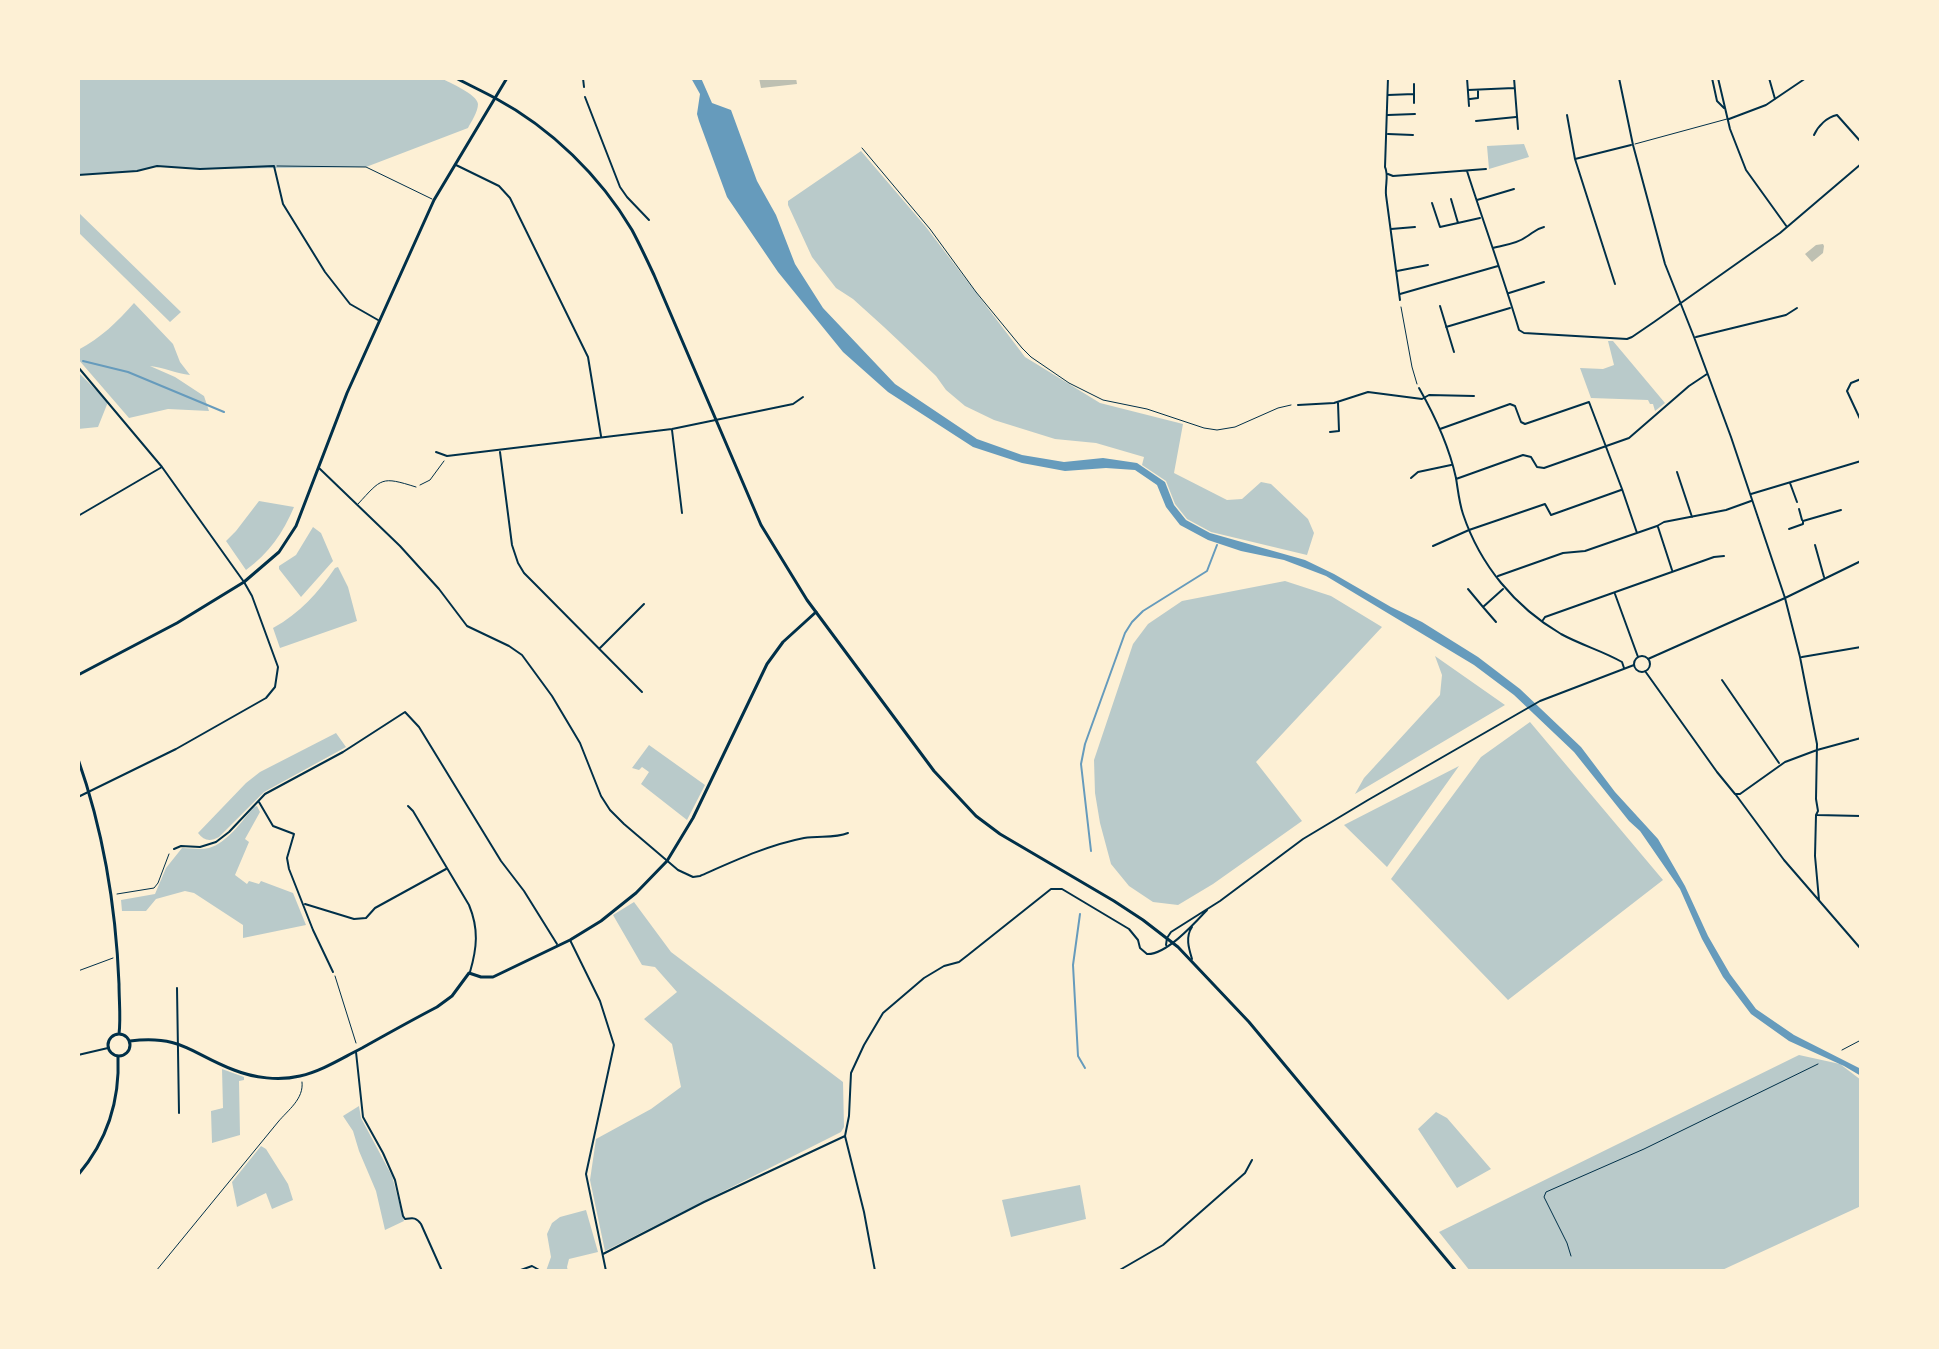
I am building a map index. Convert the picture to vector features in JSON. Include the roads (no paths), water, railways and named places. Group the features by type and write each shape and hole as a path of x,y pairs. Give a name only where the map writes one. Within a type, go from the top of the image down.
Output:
{"street":[{"path":"456,78 496,98 559,142 615,204 654,275 761,525 816,612 934,771 976,816 1000,834 1114,901 1173,942 1249,1022 1456,1271"},
{"path":"78,675 177,623 244,582 279,552 296,526 343,402 434,200 507,78"},
{"path":"583,78 584,87"},
{"path":"1388,78 1386,195 1400,300"},
{"path":"1467,78 1469,106"},
{"path":"1514,78 1518,129"},
{"path":"1619,78 1633,145 1665,264 1750,494 1785,598 1800,657 1817,750 1815,856 1819,900"},
{"path":"1712,78 1717,101 1725,108"},
{"path":"1718,78 1736,148 1746,170 1787,227"},
{"path":"1769,78 1775,100"},
{"path":"1728,119 1775,100 1806,78"},
{"path":"1414,84 1414,103"},
{"path":"1468,90 1515,88"},
{"path":"1468,99 1478,98 1478,90"},
{"path":"1387,95 1414,94"},
{"path":"585,97 620,187 649,220"},
{"path":"1387,115 1415,114"},
{"path":"1567,115 1575,159 1615,284"},
{"path":"1814,135 1817,128 1837,115 1861,142"},
{"path":"1476,121 1517,117"},
{"path":"1386,134 1413,135"},
{"path":"1575,159 1633,145"},
{"path":"454,164 499,186 510,198 588,357 601,437"},
{"path":"1467,171 1519,330 1524,333 1627,339 1787,227 1861,164"},
{"path":"78,175 137,171 157,166 200,169 274,166 283,204 325,272 350,304 379,320"},
{"path":"1388,174 1486,169"},
{"path":"1476,200 1514,189"},
{"path":"1451,199 1458,224"},
{"path":"1432,203 1440,227 1482,217"},
{"path":"1390,229 1415,227"},
{"path":"1491,249 1522,240 1533,230 1544,227"},
{"path":"1395,271 1428,265"},
{"path":"1399,295 1500,265"},
{"path":"1508,293 1544,282"},
{"path":"1440,306 1454,352"},
{"path":"1446,327 1512,308"},
{"path":"1694,337 1786,315 1797,308"},
{"path":"78,367 162,467 244,582 278,667 275,687 266,698 176,749 78,797"},
{"path":"1456,479 1523,455 1531,457 1537,467 1544,468 1629,438 1689,386 1708,374"},
{"path":"1861,379 1851,383 1847,396 1861,421"},
{"path":"1413,397 1419,388 1440,429 1469,530 1504,588 1524,608 1562,635 1611,656 1622,662 1624,668"},
{"path":"1298,405 1338,402 1368,392 1413,397 1474,396"},
{"path":"436,452 447,456 672,429 793,404 803,397"},
{"path":"1330,432 1339,431 1338,402"},
{"path":"1440,429 1510,404 1515,406 1521,422 1525,424 1589,402 1637,533"},
{"path":"672,429 682,513"},
{"path":"500,450 512,545 518,563 524,573 642,692"},
{"path":"1750,494 1861,461"},
{"path":"1411,478 1418,472 1452,465"},
{"path":"78,516 162,467"},
{"path":"319,468 400,546 467,626 522,655 552,696 580,743 601,796 610,810 687,875 700,876 752,853 806,837 837,837 848,833"},
{"path":"1677,472 1692,517"},
{"path":"1790,482 1797,502"},
{"path":"1433,546 1545,504 1551,515 1622,489"},
{"path":"1496,577 1563,553 1585,551 1664,522 1726,510 1752,501"},
{"path":"1799,509 1803,521"},
{"path":"1789,529 1803,524 1803,521 1841,510"},
{"path":"1657,526 1673,571"},
{"path":"1815,545 1825,579"},
{"path":"1542,621 1545,617 1673,571 1724,556"},
{"path":"1648,659 1861,561"},
{"path":"1483,607 1504,588"},
{"path":"1468,589 1496,622"},
{"path":"1615,593 1638,657"},
{"path":"600,648 644,604"},
{"path":"469,973 493,977 570,940 601,921 647,883 667,861 693,818 767,664 783,642 816,612"},
{"path":"1800,657 1861,647"},
{"path":"1648,659 1638,657 1634,661 1637,670 1645,671 1784,860 1861,949"},
{"path":"1645,671 1648,659"},
{"path":"1165,947 1171,932 1207,910 1303,839 1540,701 1634,665"},
{"path":"1722,680 1780,764"},
{"path":"174,849 216,842 265,794 343,752 405,712 419,727 501,861 558,945"},
{"path":"1736,794 1780,764 1861,738"},
{"path":"78,759 89,792 111,895 118,956 119,1034"},
{"path":"258,801 273,826 294,834 287,858 289,869 333,972"},
{"path":"130,1041 127,1053 118,1056 108,1048 110,1038 119,1034 130,1041 158,1039 178,1043 247,1074 282,1078 301,1076 333,1063 452,996 469,973 477,945 475,919 408,806"},
{"path":"1816,815 1861,816"},
{"path":"303,904 354,919 366,918 375,908 447,868"},
{"path":"875,1271 845,1136 851,1073 883,1013 924,978 944,966 959,962 1051,889 1058,888 1080,899 1129,929 1147,954 1158,954 1197,921"},
{"path":"1192,961 1188,946 1189,931 1207,910"},
{"path":"570,940 600,1001 614,1045 586,1174 606,1271"},
{"path":"177,988 179,1113"},
{"path":"78,1055 108,1048"},
{"path":"357,1050 363,1117 395,1180 403,1216 405,1219 417,1219 421,1224 442,1271"},
{"path":"78,1175 96,1151 110,1120 117,1092 118,1056"},
{"path":"602,1255 704,1202 845,1136"},
{"path":"1118,1271 1163,1245 1245,1173 1252,1160"},
{"path":"518,1271 532,1266 541,1271"}],"lane":[{"path":"1633,145 1728,119"},
{"path":"274,166 366,167 434,200"},
{"path":"357,505 382,481 395,480 416,487"}],"water":[{"path":"691,78 701,78 712,103 731,110 757,181 776,215 795,264 823,308 895,384 977,439 1022,455 1064,462 1103,458 1137,463 1165,482 1174,505 1186,520 1210,533 1305,560 1422,622 1478,657 1520,689 1581,747 1615,792 1658,839 1685,886 1708,936 1730,974 1756,1009 1794,1035 1861,1069 1861,1076 1789,1041 1751,1014 1723,977 1680,889 1640,831 1574,752 1514,695 1474,665 1326,576 1284,560 1208,540 1180,525 1166,507 1157,485 1135,470 1106,468 1065,471 1022,463 973,447 888,392 843,352 778,272 727,197 699,121 700,94"}],"waterway":[{"path":"83,361 128,372 224,412"},
{"path":"1091,851 1081,764 1085,744 1125,633 1143,611 1207,571 1217,545"},
{"path":"1080,914 1073,965 1078,1056 1085,1068"}]}
